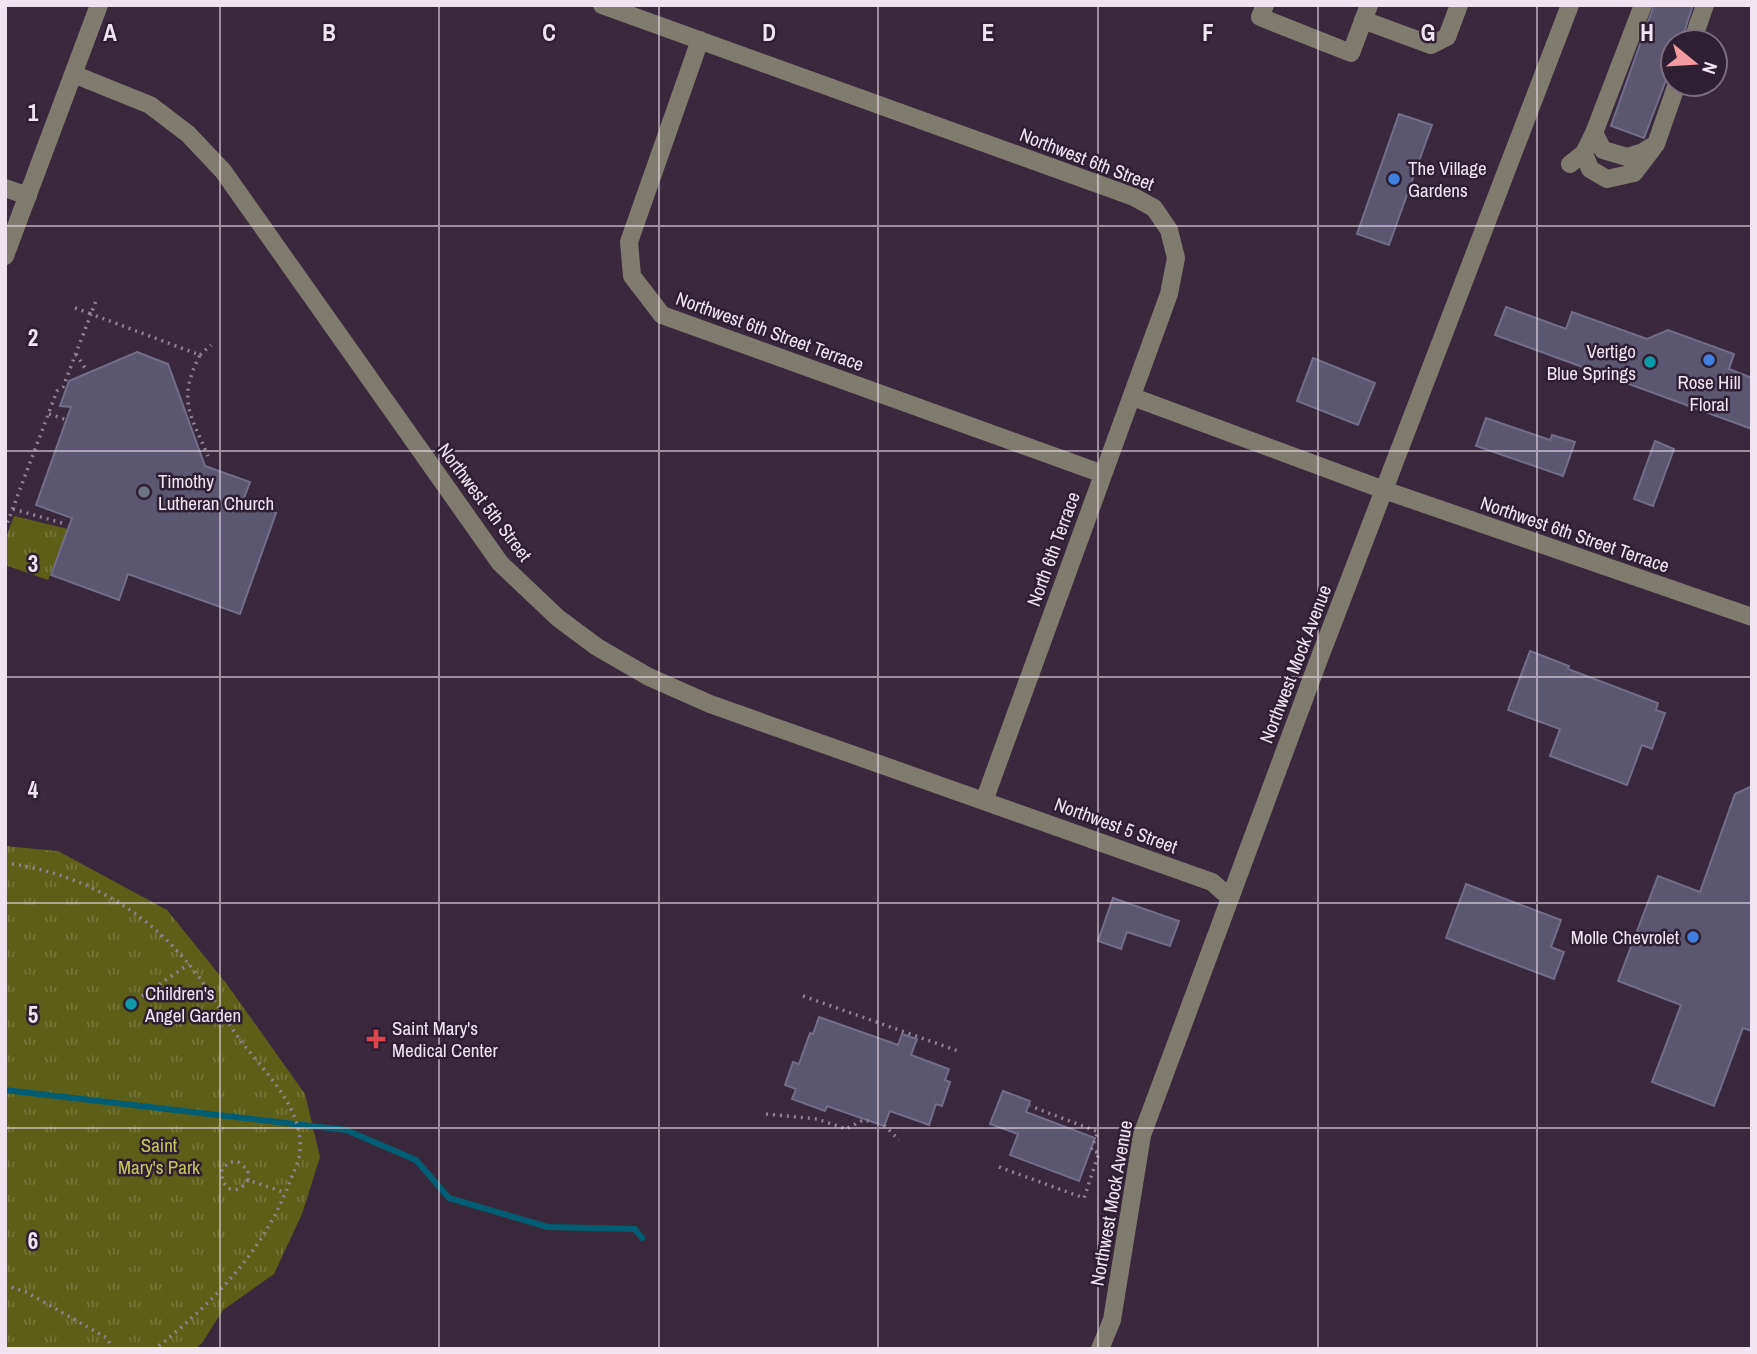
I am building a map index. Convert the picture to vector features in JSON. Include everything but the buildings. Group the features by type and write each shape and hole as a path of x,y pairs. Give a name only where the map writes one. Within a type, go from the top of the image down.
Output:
{"street":[{"path":"5,257 99,5"},
{"name":"Northwest 6th Street","path":"602,5 1134,197 1154,208 1169,230 1176,258 1169,294 1133,397"},
{"path":"1265,5 1260,17 1351,53 1366,13 1431,45 1447,37 1459,5"},
{"name":"Northwest Mock Avenue","path":"1100,1349 1112,1320 1142,1135 1384,490 1570,5"},
{"path":"1643,5 1594,133 1577,159 1607,179 1634,173 1656,145 1672,98"},
{"path":"1697,28 1705,5"},
{"name":"Northwest 6th Street Terrace","path":"700,40 629,242 632,276 662,315 1103,474"},
{"name":"Northwest 5th Street","path":"73,74 150,105 188,134 223,171 500,563 558,618 597,648 649,677 710,704 984,801"},
{"path":"1594,133 1604,150 1627,157 1656,145"},
{"path":"5,188 28,196"},
{"path":"1133,397 1384,490"},
{"name":"North 6th Terrace","path":"984,801 1133,397"},
{"name":"Northwest 6th Street Terrace","path":"1384,490 1752,617"},
{"name":"Northwest 5 Street","path":"984,801 1212,881 1230,897"}],"path":[{"path":"5,529 97,298"},
{"path":"75,308 200,355"},
{"path":"208,456 188,411 186,400 188,380 200,355 211,345"},
{"path":"76,354 87,371"},
{"path":"49,414 67,420"},
{"path":"13,509 62,523"},
{"path":"5,863 37,867 75,879 113,898 160,934 189,964 233,1031 295,1113 299,1156 286,1193 256,1249 212,1300 155,1349"},
{"path":"136,1000 189,964"},
{"path":"803,996 961,1052"},
{"path":"999,1167 1084,1198 1099,1153 1091,1150 1098,1132 1031,1106"},
{"path":"766,1114 817,1119 846,1129 863,1120 873,1122"},
{"path":"884,1125 899,1140"},
{"path":"230,1161 239,1161 248,1170 248,1180 243,1187 234,1190 226,1187 221,1180 222,1169 230,1161"},
{"path":"248,1180 286,1193"},
{"path":"5,1285 26,1292 107,1338 113,1349"}],"green space":[{"path":"14,516 68,529 48,580 5,565 5,540"},
{"name":"Saint Mary's Park","path":"5,846 58,851 167,910 226,983 305,1094 320,1157 302,1214 274,1274 223,1310 202,1343 195,1349 5,1349"}],"waterway":[{"path":"5,1090 346,1130 416,1160 449,1198 548,1227 635,1229 642,1238"}],"place":[{"name":"The Village Gardens","path":"1394,179"},
{"name":"Rose Hill Floral","path":"1709,360"},
{"name":"Vertigo Blue Springs","path":"1650,362"},
{"name":"Timothy Lutheran Church","path":"144,492"},
{"name":"Molle Chevrolet","path":"1693,937"},
{"name":"Children's Angel Garden","path":"131,1004"},
{"name":"Saint Mary's Medical Center","path":"376,1039"}]}
